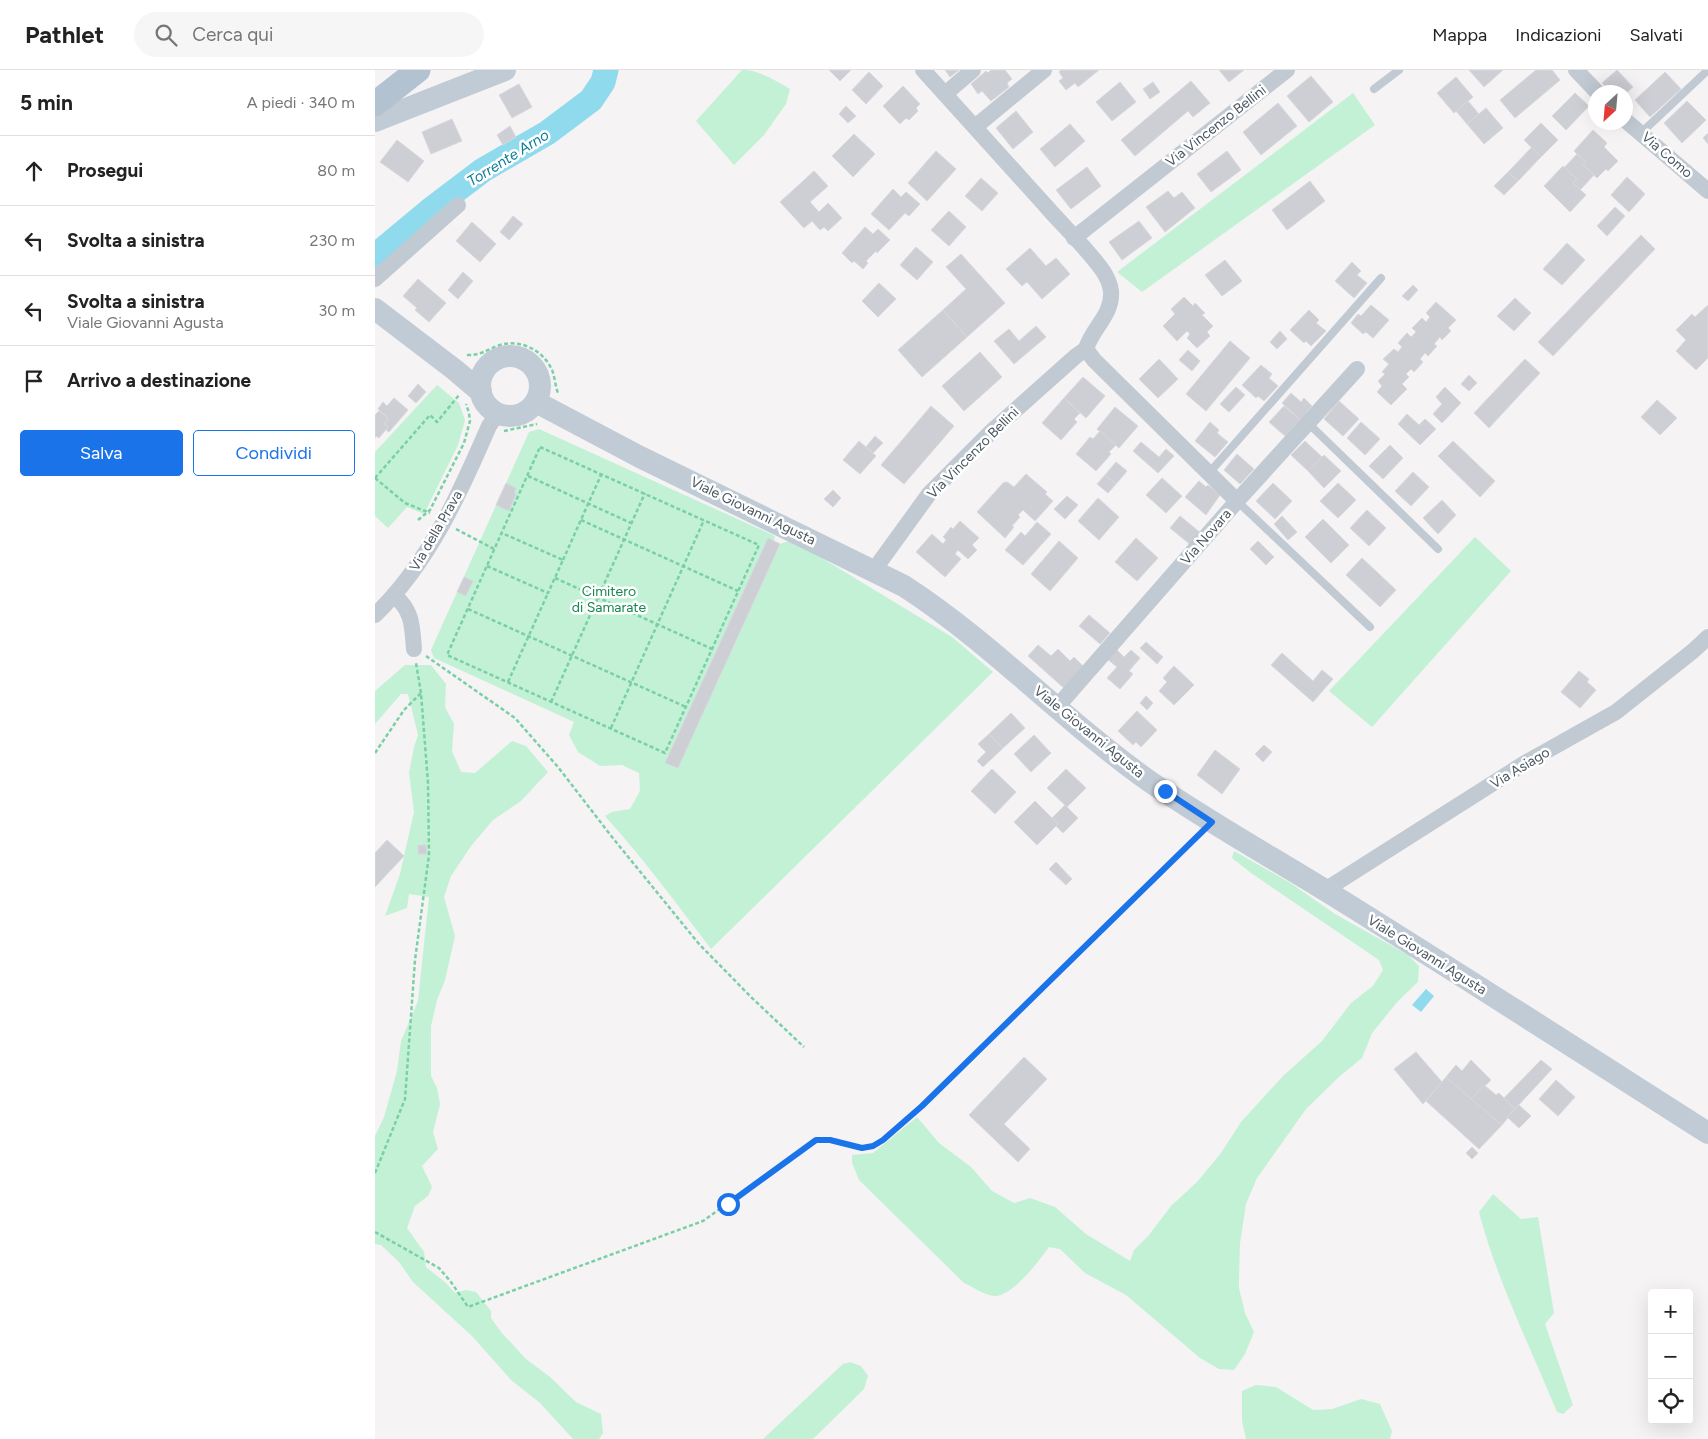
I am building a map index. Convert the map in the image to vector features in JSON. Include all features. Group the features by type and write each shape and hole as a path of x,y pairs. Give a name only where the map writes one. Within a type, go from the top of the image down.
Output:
{"main road":[{"path":"375,104 417,70"}],"street":[{"path":"375,121 474,78 505,70"},
{"name":"Via Vincenzo Bellini","path":"874,570 929,494 992,431 1086,349 1089,339 1105,318 1110,306 1111,292 1109,282 1103,271 923,70"},
{"path":"945,94 973,70"},
{"path":"975,126 1044,70"},
{"name":"Via Vincenzo Bellini","path":"1074,238 1287,70"},
{"path":"1576,70 1590,85"},
{"name":"Via Como","path":"1633,126 1708,191"},
{"path":"375,279 458,205"},
{"path":"375,309 455,381 481,392"},
{"path":"1086,349 1094,360 1237,501"},
{"path":"455,381 487,367 497,359 509,356 522,358 533,366 539,377 540,390 536,402 526,412 512,416 499,423 481,392 481,379 487,367"},
{"name":"Via Novara","path":"1057,707 1237,501 1357,369"},
{"name":"Viale Giovanni Agusta","path":"536,402 640,457 874,570 933,604 1133,769 1212,822 1325,890 1708,1133"},
{"name":"Via della Prava","path":"375,615 395,596 405,583 450,512 489,426 499,423"},
{"path":"395,596 405,605 412,622 414,649"},
{"name":"Via Asiago","path":"1325,890 1525,763 1616,712 1708,637"}],"lane":[{"path":"1374,89 1399,70"},
{"path":"1641,133 1708,70"},
{"path":"1209,473 1381,278"},
{"path":"1308,423 1438,549"},
{"path":"1237,501 1370,627"}],"path":[{"path":"418,520 429,513 464,443 468,430 468,406 459,395 455,381"},
{"path":"429,513 405,503 375,478 430,415 437,422 459,395"},
{"path":"499,423 511,428 541,424"},
{"path":"540,447 601,474 759,545 665,753 447,655 540,447"},
{"path":"508,682 601,474"},
{"path":"527,476 631,523"},
{"path":"551,702 645,494"},
{"path":"581,520 738,591"},
{"path":"611,728 704,520"},
{"path":"453,527 494,549"},
{"path":"502,533 563,560"},
{"path":"487,566 548,593"},
{"path":"555,578 712,648"},
{"path":"467,609 686,707"},
{"path":"375,1174 405,1099 415,960 429,855 428,783 421,693 414,649"},
{"path":"414,649 515,718 558,767 699,944 804,1047"},
{"path":"375,753 403,710 421,693"},
{"path":"375,1232 439,1268 468,1307 703,1221 816,1140 830,1140 862,1148 873,1146 883,1140 922,1106 1212,822"}],"green space":[{"path":"742,70 761,74 790,89 786,104 764,135 734,165 696,121"},
{"path":"1353,93 1375,125 1142,292 1117,272"},
{"path":"437,385 459,403 465,420 458,445 424,514 407,507 388,528 375,516 375,452"},
{"name":"Cimitero di Samarate","path":"539,429 775,536 774,541 780,544 792,540 952,637 993,672 711,949 673,898 605,816 612,812 630,809 640,791 639,773 622,765 600,766 578,752 569,735 574,722 434,658 431,650 529,432"},
{"path":"1475,537 1511,571 1372,727 1329,691"},
{"path":"405,665 431,665 446,684 445,707 454,724 452,751 461,772 475,773 512,741 526,746 548,772 521,801 493,820 471,846 451,876 444,897 455,936 445,980 437,1000 431,1026 431,1076 437,1088 440,1104 433,1132 438,1149 422,1166 432,1187 428,1196 415,1206 407,1228 424,1252 426,1267 455,1293 466,1290 476,1292 491,1311 491,1318 501,1332 526,1359 550,1377 576,1402 601,1414 603,1433 599,1439 573,1439 540,1403 511,1380 472,1336 413,1282 399,1262 381,1245 375,1244 375,1136 384,1117 397,1071 401,1041 418,1001 429,897 409,894 407,908 385,916 400,874 414,812 409,773 418,735 408,694 401,694 375,724 375,691"},
{"path":"1234,851 1289,882 1335,914 1408,955 1419,966 1418,982 1398,1001 1372,1033 1362,1058 1340,1076 1306,1109 1257,1178 1246,1204 1240,1243 1239,1277 1239,1288 1245,1313 1254,1332 1245,1354 1234,1370 1219,1369 1200,1358 1126,1295 1085,1273 1060,1249 1049,1247 1017,1285 1001,1295 986,1294 964,1283 859,1180 852,1163 852,1155 873,1153 917,1117 939,1143 971,1167 992,1191 1014,1203 1030,1198 1055,1207 1086,1234 1130,1261 1134,1250 1149,1235 1171,1206 1197,1182 1221,1153 1241,1122 1283,1076 1322,1041 1351,1003 1373,986 1383,970 1379,960 1232,858"},
{"path":"1493,1194 1521,1219 1538,1217 1554,1313 1545,1324 1573,1405 1563,1414 1557,1412 1504,1288 1486,1238 1479,1212"},
{"path":"850,1362 861,1366 868,1376 864,1389 813,1439 763,1439 843,1364"},
{"path":"1256,1385 1276,1387 1313,1410 1332,1409 1361,1399 1380,1404 1392,1431 1390,1439 1246,1439 1242,1421 1242,1391"}],"water":[{"path":"1426,989 1434,996 1421,1012 1412,1005"}],"building":[{"path":"829,70 851,70 840,81"},
{"path":"945,70 959,70 950,77"},
{"path":"991,70 1005,70 1012,79 1007,83 1009,87 991,101 982,91 978,94 971,84 986,71 988,73"},
{"path":"1061,70 1099,70 1078,87 1075,83 1066,90 1059,81 1063,78 1059,72"},
{"path":"1219,70 1244,70 1229,82"},
{"path":"1469,70 1503,70 1484,87"},
{"path":"1536,70 1552,70 1560,80 1515,118 1500,100"},
{"path":"1617,70 1631,85 1604,85 1602,83"},
{"path":"869,72 883,86 866,104 852,90"},
{"path":"1665,72 1681,89 1650,117 1635,100"},
{"path":"1311,76 1333,102 1309,122 1287,96"},
{"path":"1456,77 1473,97 1454,113 1437,93"},
{"path":"1191,81 1210,103 1193,117 1188,111 1135,156 1121,140"},
{"path":"1120,82 1136,102 1112,121 1096,102"},
{"path":"1153,82 1160,92 1150,99 1143,89"},
{"path":"519,84 532,107 512,118 499,95"},
{"path":"903,86 920,104 916,108 918,111 909,120 906,118 900,124 883,106"},
{"path":"1575,93 1588,105 1566,130 1552,116"},
{"path":"1468,101 1479,114 1467,124 1456,111"},
{"path":"1687,101 1706,120 1682,143 1664,123"},
{"path":"1278,103 1297,126 1261,155 1243,132"},
{"path":"846,106 856,116 848,123 839,114"},
{"path":"1486,108 1503,128 1484,144 1467,124"},
{"path":"1016,111 1033,132 1013,149 996,128"},
{"path":"452,119 462,141 431,154 422,132"},
{"path":"1541,123 1558,140 1541,157 1524,140"},
{"path":"1070,124 1085,141 1055,167 1040,149"},
{"path":"510,126 516,137 503,145 497,135"},
{"path":"1593,130 1607,143 1604,147 1618,161 1597,178 1583,165 1586,162 1574,151"},
{"path":"1708,133 1708,144 1703,138"},
{"path":"854,134 875,154 853,177 832,156"},
{"path":"397,140 424,161 408,182 380,162"},
{"path":"1532,147 1541,157 1518,181 1508,172"},
{"path":"936,151 956,169 927,201 908,183"},
{"path":"1227,151 1241,170 1211,192 1197,174"},
{"path":"1577,154 1586,162 1583,165 1594,175 1580,190 1573,183 1577,179 1564,168"},
{"path":"1563,166 1577,179 1573,183 1586,195 1570,212 1544,186"},
{"path":"1087,167 1101,186 1071,209 1056,190"},
{"path":"814,171 828,186 810,202 819,212 828,203 842,218 828,231 824,227 820,230 812,221 804,228 780,202"},
{"path":"1508,172 1518,181 1504,195 1494,186"},
{"path":"1627,177 1645,194 1629,212 1611,195"},
{"path":"981,178 998,193 982,211 965,196"},
{"path":"1310,181 1325,201 1287,230 1272,210"},
{"path":"893,189 901,197 906,192 920,204 909,216 905,213 889,230 871,214"},
{"path":"1168,191 1174,198 1182,192 1195,208 1165,232 1146,207"},
{"path":"1615,207 1625,216 1607,236 1597,226"},
{"path":"949,211 966,227 949,246 931,230"},
{"path":"513,216 523,224 509,240 500,232"},
{"path":"1139,221 1152,238 1122,260 1109,242"},
{"path":"472,222 496,244 480,262 456,241"},
{"path":"865,227 873,234 878,229 890,240 866,261 868,263 863,269 854,261 852,263 842,253"},
{"path":"1641,235 1655,249 1553,356 1538,342"},
{"path":"1567,243 1585,260 1562,285 1543,269"},
{"path":"916,247 933,262 917,280 900,265"},
{"path":"1030,248 1046,266 1056,258 1070,274 1042,299 1027,282 1022,286 1006,269"},
{"path":"961,254 1005,303 967,337 943,310 966,289 946,267"},
{"path":"1225,260 1242,281 1222,296 1205,275"},
{"path":"1352,262 1361,271 1357,275 1367,283 1354,298 1335,281"},
{"path":"463,272 473,281 458,299 448,290"},
{"path":"418,279 446,303 429,322 403,296"},
{"path":"879,283 896,299 878,317 862,301"},
{"path":"1413,285 1418,290 1408,301 1402,296"},
{"path":"1184,297 1193,306 1195,303 1205,313 1202,315 1213,326 1207,332 1210,336 1197,348 1187,338 1190,334 1187,331 1177,341 1163,326 1175,314 1171,309"},
{"path":"1515,298 1531,313 1514,331 1497,316"},
{"path":"1436,302 1456,320 1448,328 1451,331 1442,340 1440,337 1434,344 1437,346 1428,356 1425,353 1420,359 1423,362 1414,372 1411,369 1406,374 1409,377 1402,384 1407,389 1391,405 1377,392 1382,386 1378,381 1385,374 1382,372 1389,364 1383,359 1394,349 1398,352 1402,347 1398,343 1407,333 1411,337 1416,332 1412,328 1422,318 1426,322 1430,317 1426,313"},
{"path":"1371,305 1389,320 1373,338 1366,332 1363,334 1351,323 1358,314 1361,316"},
{"path":"1708,305 1708,358 1696,370 1676,351 1686,340 1676,330 1692,314 1695,317"},
{"path":"943,310 967,337 922,377 898,350"},
{"path":"1309,310 1319,320 1316,323 1326,331 1311,346 1306,341 1304,343 1290,330"},
{"path":"1036,326 1046,337 1014,364 994,341 1009,329 1019,341"},
{"path":"1280,331 1287,339 1277,349 1270,342"},
{"path":"1230,341 1250,358 1206,411 1186,394"},
{"path":"1188,350 1200,361 1192,371 1179,360"},
{"path":"980,352 1002,377 964,411 942,386"},
{"path":"1159,359 1178,379 1158,398 1139,379"},
{"path":"1525,359 1540,373 1489,428 1474,413"},
{"path":"1261,365 1272,374 1269,378 1278,386 1264,401 1258,396 1256,398 1242,385"},
{"path":"1469,375 1477,383 1469,391 1461,384"},
{"path":"1083,377 1105,396 1086,418 1064,398"},
{"path":"418,384 426,392 416,403 408,396"},
{"path":"1236,387 1245,395 1229,412 1220,404"},
{"path":"1445,387 1461,403 1442,423 1433,414 1442,404 1436,397"},
{"path":"1291,393 1301,402 1304,398 1312,406 1300,420 1282,403"},
{"path":"394,398 408,410 389,432 386,430 388,427 384,424 388,418 378,409 383,402 387,406"},
{"path":"1064,398 1080,413 1074,419 1077,422 1061,440 1042,423"},
{"path":"1657,400 1677,418 1660,435 1641,417"},
{"path":"1339,401 1359,419 1343,436 1324,419"},
{"path":"931,406 954,426 904,484 881,465"},
{"path":"1284,406 1300,420 1285,436 1269,422"},
{"path":"1115,407 1138,426 1119,448 1097,429"},
{"path":"379,411 388,418 384,424 388,427 379,438 376,436 375,438 375,415"},
{"path":"1407,414 1419,425 1425,419 1436,429 1420,445 1398,424"},
{"path":"1210,422 1219,430 1217,433 1228,442 1215,457 1195,441"},
{"path":"1361,422 1380,439 1365,455 1347,438"},
{"path":"1100,431 1116,445 1109,452 1111,454 1096,471 1076,454 1090,437 1093,439"},
{"path":"875,436 883,443 873,453 866,447"},
{"path":"859,441 876,456 860,474 843,460"},
{"path":"1305,441 1322,457 1308,471 1291,455"},
{"path":"1453,441 1495,481 1480,497 1438,456"},
{"path":"1141,442 1159,457 1166,449 1174,456 1158,473 1133,451"},
{"path":"1390,445 1403,458 1383,479 1369,466"},
{"path":"1237,454 1254,469 1240,484 1224,470"},
{"path":"1324,455 1341,471 1324,488 1308,471"},
{"path":"1116,462 1127,471 1116,484 1105,475"},
{"path":"1413,472 1429,487 1411,506 1395,491"},
{"path":"1026,474 1047,492 1045,494 1053,501 1035,521 1023,510 1012,526 1014,527 1005,538 977,512 1003,483 1007,482 1014,487"},
{"path":"1105,475 1116,484 1108,493 1097,484"},
{"path":"1162,478 1182,496 1166,513 1146,495"},
{"path":"1199,481 1206,487 1208,485 1220,495 1206,515 1185,497"},
{"path":"506,483 516,488 514,493 516,494 509,511 496,505"},
{"path":"1273,483 1292,501 1275,519 1256,501"},
{"path":"1338,483 1356,500 1338,518 1320,501"},
{"path":"833,490 841,498 833,507 824,499"},
{"path":"1067,496 1078,505 1065,519 1054,509"},
{"path":"1098,498 1119,517 1099,540 1078,521"},
{"path":"1442,500 1456,515 1438,534 1423,518"},
{"path":"1367,510 1386,528 1369,546 1350,528"},
{"path":"1180,516 1202,534 1192,546 1170,528"},
{"path":"1282,516 1297,532 1288,540 1274,524"},
{"path":"1323,519 1349,545 1331,563 1305,537"},
{"path":"960,521 979,538 972,545 977,550 968,559 958,550 955,554 961,559 945,577 916,552 932,534 943,544 946,540 943,537 951,527 953,529"},
{"path":"1037,522 1051,534 1023,565 1005,550 1021,532 1025,536"},
{"path":"768,538 780,544 678,768 665,763"},
{"path":"1136,538 1158,558 1137,581 1115,562"},
{"path":"1059,541 1078,558 1050,591 1031,574"},
{"path":"1258,541 1274,557 1266,565 1250,549"},
{"path":"1362,558 1396,590 1380,607 1346,575"},
{"path":"464,577 473,581 466,596 457,592"},
{"path":"1089,615 1110,633 1100,644 1079,626"},
{"path":"1146,642 1163,657 1157,664 1140,648"},
{"path":"1038,645 1051,656 1058,649 1070,661 1074,657 1084,667 1065,689 1028,656"},
{"path":"1115,648 1124,657 1131,650 1140,658 1129,671 1133,674 1120,689 1107,678 1117,667 1106,658"},
{"path":"1282,653 1313,681 1322,670 1333,679 1313,702 1271,665"},
{"path":"1174,666 1194,685 1174,705 1159,691 1167,682 1163,678"},
{"path":"1579,671 1589,679 1587,682 1596,690 1580,708 1561,692"},
{"path":"1146,696 1153,703 1147,710 1140,703"},
{"path":"1137,711 1157,730 1141,747 1136,742 1133,745 1118,731"},
{"path":"1011,713 1025,728 1003,748 989,734"},
{"path":"989,734 1003,748 983,767 977,761 986,752 978,744"},
{"path":"1034,735 1051,753 1031,772 1014,754"},
{"path":"1264,745 1272,752 1263,762 1255,754"},
{"path":"1215,750 1240,769 1222,794 1197,775"},
{"path":"992,769 1016,792 995,814 971,791"},
{"path":"1066,769 1086,788 1067,807 1047,788"},
{"path":"1035,801 1058,824 1037,845 1014,822"},
{"path":"1065,805 1078,818 1063,833 1056,826 1058,824 1052,818"},
{"path":"387,840 404,856 375,887 375,853"},
{"path":"418,845 426,845 427,854 418,854"},
{"path":"1056,862 1072,879 1066,885 1049,869"},
{"path":"1416,1052 1442,1082 1423,1104 1394,1069"},
{"path":"1024,1057 1047,1079 1004,1124 1030,1149 1018,1162 969,1115"},
{"path":"1471,1060 1491,1080 1471,1099 1446,1077 1456,1065 1462,1071"},
{"path":"1541,1060 1552,1069 1515,1109 1504,1098"},
{"path":"1446,1077 1502,1125 1479,1149 1426,1101"},
{"path":"1556,1080 1575,1097 1558,1116 1539,1099"},
{"path":"1484,1085 1496,1095 1499,1093 1515,1109 1502,1125 1471,1099"},
{"path":"1519,1105 1531,1116 1519,1128 1507,1117"},
{"path":"1472,1147 1478,1153 1472,1159 1466,1153"}],"waterway":[{"name":"Torrente Arno","path":"375,256 429,211 483,170 547,133 591,100 603,82 606,70"}],"route":[{"path":"728,1204 816,1140 830,1140 862,1148 873,1146 883,1140 922,1106 1212,822 1165,791"}]}
